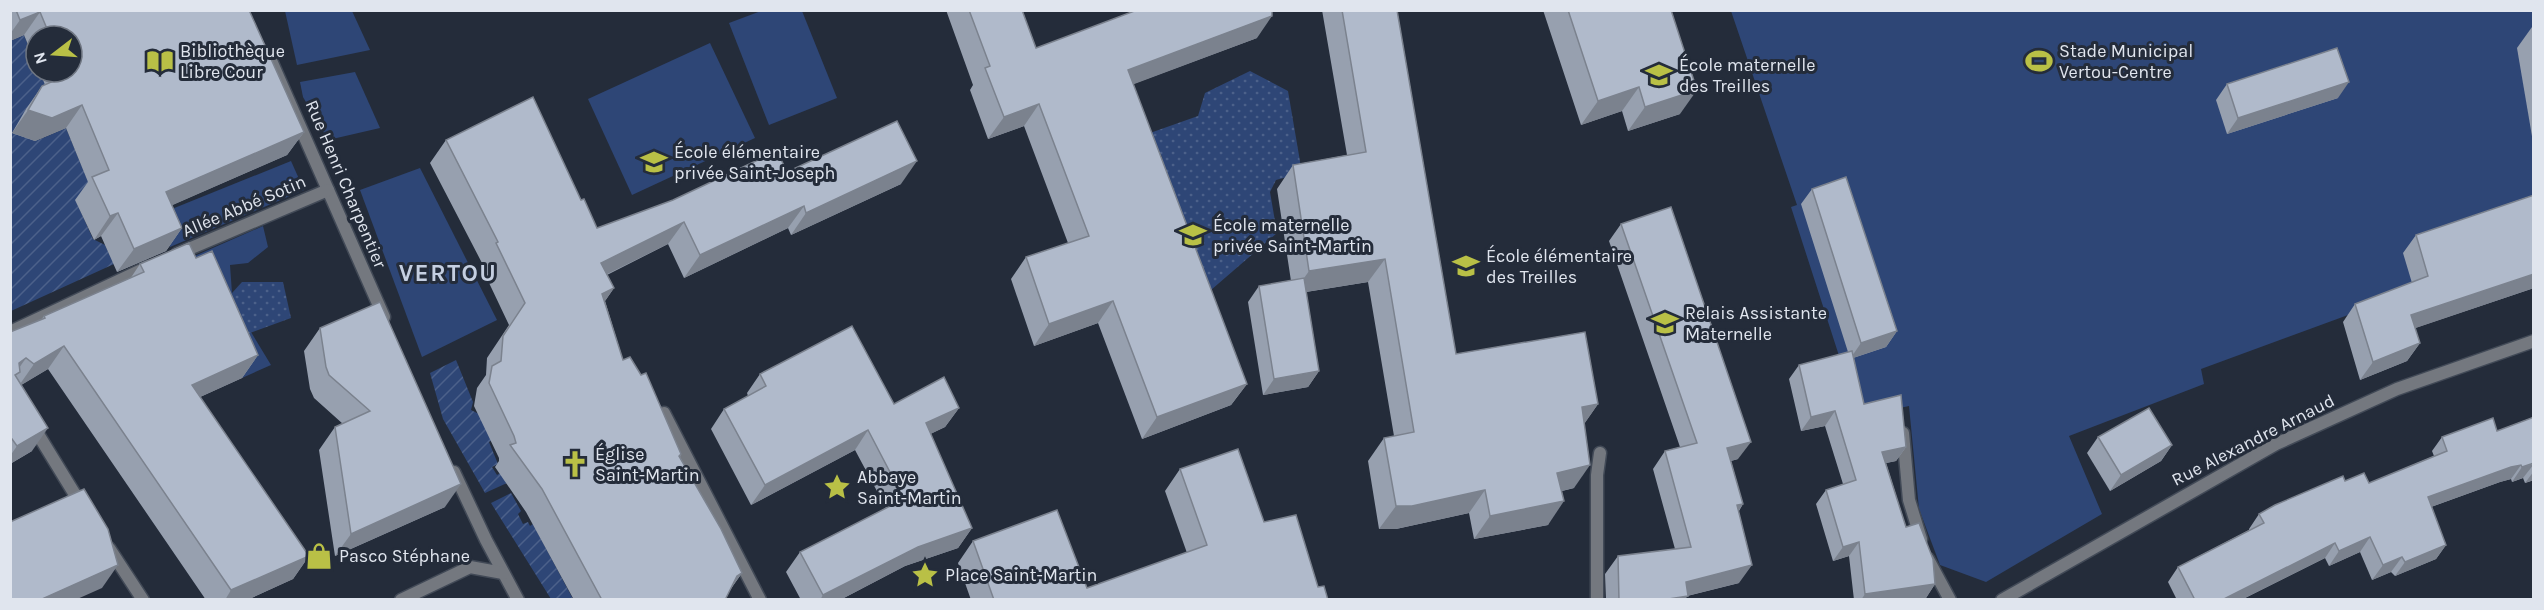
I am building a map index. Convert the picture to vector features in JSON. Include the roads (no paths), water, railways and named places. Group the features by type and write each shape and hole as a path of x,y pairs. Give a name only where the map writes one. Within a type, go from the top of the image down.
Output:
{"street":[{"name":"Rue Henri Charpentier","path":"265,48 291,101 390,330"},
{"name":"Allée Abbé Sotin","path":"10,332 101,288 328,190"},
{"name":"Rue Alexandre Arnaud","path":"2002,600 2276,444 2397,389 2534,341"},
{"path":"664,413 760,600"},
{"path":"29,419 90,518"},
{"path":"1902,419 1909,500 1933,571 1950,600"},
{"path":"1597,600 1597,475 1600,453"},
{"path":"448,458 518,600"},
{"path":"102,538 143,600"},
{"path":"401,600 470,567 503,573"}],"place":[{"name":"Bibliothèque Libre Cour","path":"160,61"},
{"name":"Stade Municipal Vertou-Centre","path":"2039,61"},
{"name":"École maternelle des Treilles","path":"1659,75"},
{"name":"École élémentaire privée Saint-Joseph","path":"654,162"},
{"name":"École maternelle privée Saint-Martin","path":"1193,235"},
{"name":"École élémentaire des Treilles","path":"1466,266"},
{"name":"Relais Assistante Maternelle","path":"1665,323"},
{"name":"Église Saint-Martin","path":"575,464"},
{"name":"Abbaye Saint-Martin","path":"837,487"},
{"name":"Pasco Stéphane","path":"319,556"},
{"name":"Place Saint-Martin","path":"925,575"}],"district":[{"name":"VERTOU","path":"448,273"}]}
